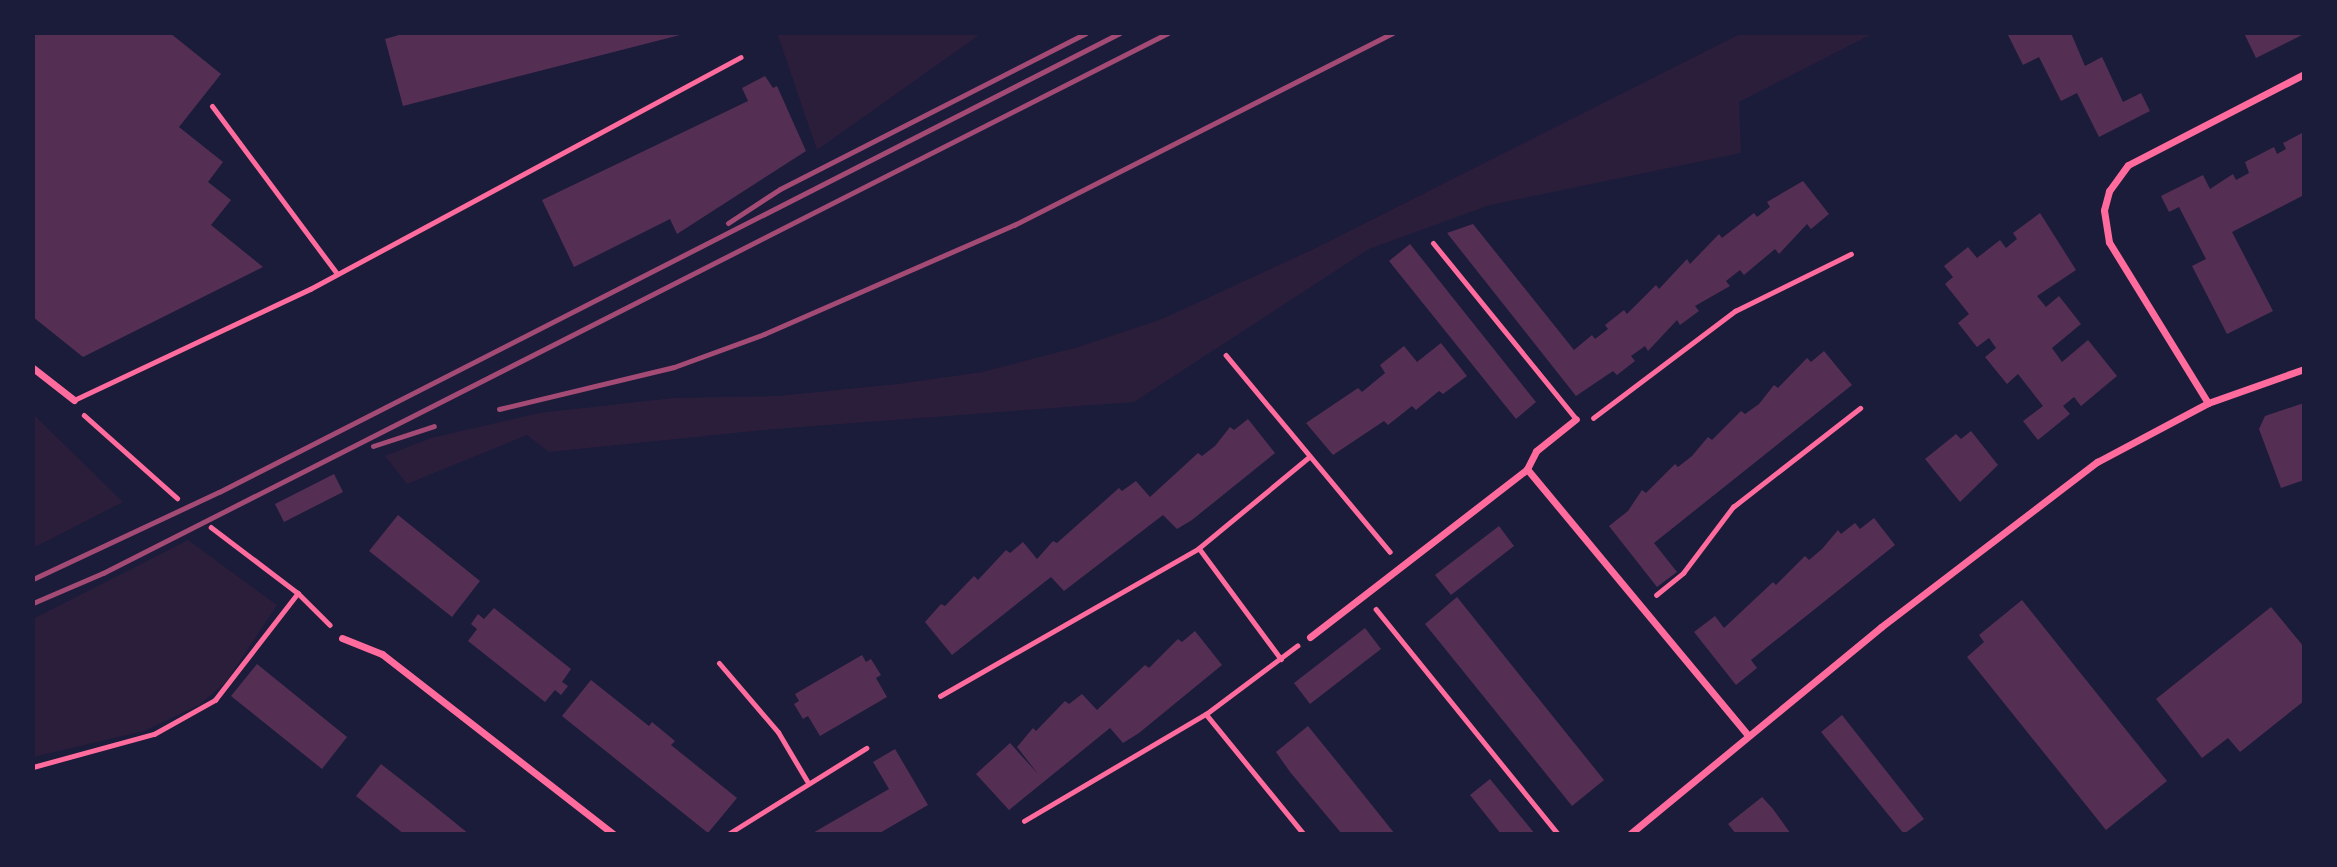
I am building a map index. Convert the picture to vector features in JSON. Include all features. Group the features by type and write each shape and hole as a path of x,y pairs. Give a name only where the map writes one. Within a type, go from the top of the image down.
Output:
{"street":[{"path":"2208,403 2109,242 2104,210 2109,191 2128,165 2304,74"},
{"path":"33,368 74,400"},
{"path":"1630,834 1748,735 2033,506 2097,462 2208,403 2304,369"},
{"path":"1310,637 1527,469 1536,451 1576,419"},
{"path":"1527,469 1748,735"},
{"path":"342,638 382,654 613,834"}],"lane":[{"path":"74,400 337,274 741,57"},
{"path":"212,106 337,274"},
{"path":"1433,243 1576,419"},
{"path":"719,663 778,732 807,781"},
{"path":"728,834 807,781 866,748"}],"path":[{"path":"1576,419 1592,418 1735,311 1851,254"},
{"path":"1226,355 1402,566"},
{"path":"74,400 92,426 177,498"},
{"path":"1642,607 1684,573 1733,507 1860,408"},
{"path":"940,696 1199,548 1309,457"},
{"path":"211,527 298,593 342,638"},
{"path":"1199,548 1281,659"},
{"path":"33,767 153,734 215,700 298,593"},
{"path":"1365,595 1558,834"},
{"path":"1024,821 1206,714 1310,637"},
{"path":"1206,714 1304,834"}],"shaded area":[{"path":"777,33 982,33 817,150"},
{"path":"1742,33 1874,33 1739,102 1741,153 1490,205 1369,249 1134,402 774,429 549,452 527,435 407,484 385,456 431,438 539,413 673,398 778,396 898,384 982,372 1078,347 1162,319 1318,247"},
{"path":"33,414 123,502 33,548"},
{"path":"188,540 277,605 226,682 199,705 144,731 33,757 33,619"}],"building":[{"path":"33,33 170,33 221,74 179,127 223,162 208,182 231,200 211,225 263,267 83,357 33,317"},
{"path":"406,33 684,34 403,106 385,39"},
{"path":"2007,33 2071,33 2085,66 2102,57 2123,102 2141,93 2150,111 2099,137 2077,93 2061,101 2039,57 2023,65"},
{"path":"2244,33 2304,33 2304,34 2256,58"},
{"path":"765,76 773,88 777,86 806,151 677,234 670,219 574,267 542,200 748,101 742,88"},
{"path":"2304,132 2304,195 2232,232 2273,311 2227,334 2192,266 2206,259 2179,207 2169,212 2161,196 2203,175 2210,189 2233,174 2236,180 2249,173 2245,162 2274,147 2277,154 2286,149 2283,143"},
{"path":"1803,181 1829,214 1811,229 1807,224 1779,254 1775,249 1744,275 1740,270 1726,281 1730,286 1695,306 1699,311 1680,325 1677,320 1648,351 1645,346 1631,356 1635,361 1617,375 1613,371 1576,396 1447,233 1473,224 1574,350 1592,335 1595,339 1608,329 1605,325 1624,310 1627,314 1656,285 1659,289 1687,259 1690,264 1719,234 1722,238 1754,213 1757,217 1770,207 1767,202"},
{"path":"2040,213 2076,270 2037,296 2046,307 2059,296 2081,324 2052,348 2062,362 2088,340 2117,376 2081,406 2074,397 2063,406 2070,414 2038,440 2023,421 2043,406 2018,374 2007,384 1985,357 1996,348 1989,338 1977,347 1958,323 1969,314 1945,284 1953,277 1944,266 1968,247 1977,258 2000,240 2006,248 2017,239 2013,233"},
{"path":"1410,244 1536,402 1516,419 1389,261"},
{"path":"1441,343 1467,376 1443,394 1439,391 1416,410 1412,406 1388,425 1384,421 1333,455 1306,423 1358,388 1362,392 1385,373 1380,365 1404,346 1417,362"},
{"path":"1824,351 1852,385 1654,543 1677,572 1657,587 1609,526 1628,511 1642,490 1646,493 1675,464 1678,467 1692,456 1708,437 1712,440 1741,411 1745,414 1759,404 1774,385 1778,388 1807,358 1811,362"},
{"path":"2304,403 2304,480 2281,488 2259,429 2265,416"},
{"path":"1248,419 1275,453 1192,520 1177,529 1163,515 1064,591 1051,577 952,655 925,622 941,604 945,606 974,576 978,580 1006,550 1010,553 1023,542 1037,559 1053,541 1057,543 1119,488 1122,491 1136,481 1150,497 1198,453 1202,456 1215,446 1230,427 1234,430"},
{"path":"1971,431 1998,465 1960,502 1925,459 1956,434 1961,439"},
{"path":"334,474 343,492 284,522 275,504"},
{"path":"398,515 480,581 452,617 369,551"},
{"path":"1874,518 1895,545 1751,660 1757,668 1736,685 1694,632 1715,616 1724,628 1773,582 1776,585 1805,556 1809,560 1822,549 1838,530 1841,534 1855,523 1860,529"},
{"path":"1499,526 1514,546 1451,595 1435,575"},
{"path":"1457,597 1604,780 1572,806 1425,624"},
{"path":"2022,600 2167,781 2106,830 1967,657 1984,642 1979,635"},
{"path":"2271,607 2304,647 2304,701 2240,752 2228,738 2202,758 2156,699"},
{"path":"494,608 571,669 562,682 568,686 561,695 555,690 545,702 468,641 477,629 471,624 478,614 484,619"},
{"path":"1365,628 1381,649 1310,704 1294,683"},
{"path":"1195,631 1222,665 1139,733 1123,743 1110,728 1009,810 976,774 1010,743 1038,774 1017,747 1033,728 1036,731 1065,701 1069,704 1082,694 1097,710 1145,665 1149,668 1178,639 1182,642"},
{"path":"862,655 866,662 871,659 881,675 876,678 887,697 820,736 808,716 803,719 794,704 799,701 795,694"},
{"path":"257,664 347,737 322,769 231,696"},
{"path":"591,680 649,726 652,722 675,741 671,745 737,798 708,833 562,716"},
{"path":"1842,715 1924,819 1904,834 1821,732"},
{"path":"1308,726 1395,834 1342,834 1290,772 1276,752"},
{"path":"895,749 928,805 878,834 811,834 889,789 873,762"},
{"path":"381,764 469,834 404,834 356,796"},
{"path":"1490,779 1535,834 1501,834 1470,795"},
{"path":"1762,797 1791,834 1736,834 1728,824"}],"railway":[{"path":"728,223 780,189 1086,33"},
{"path":"33,579 219,492 1120,33"},
{"path":"33,603 103,573 1168,33"},
{"path":"499,409 674,367 764,334 1014,225 1393,33"},
{"path":"373,446 434,426"}]}
